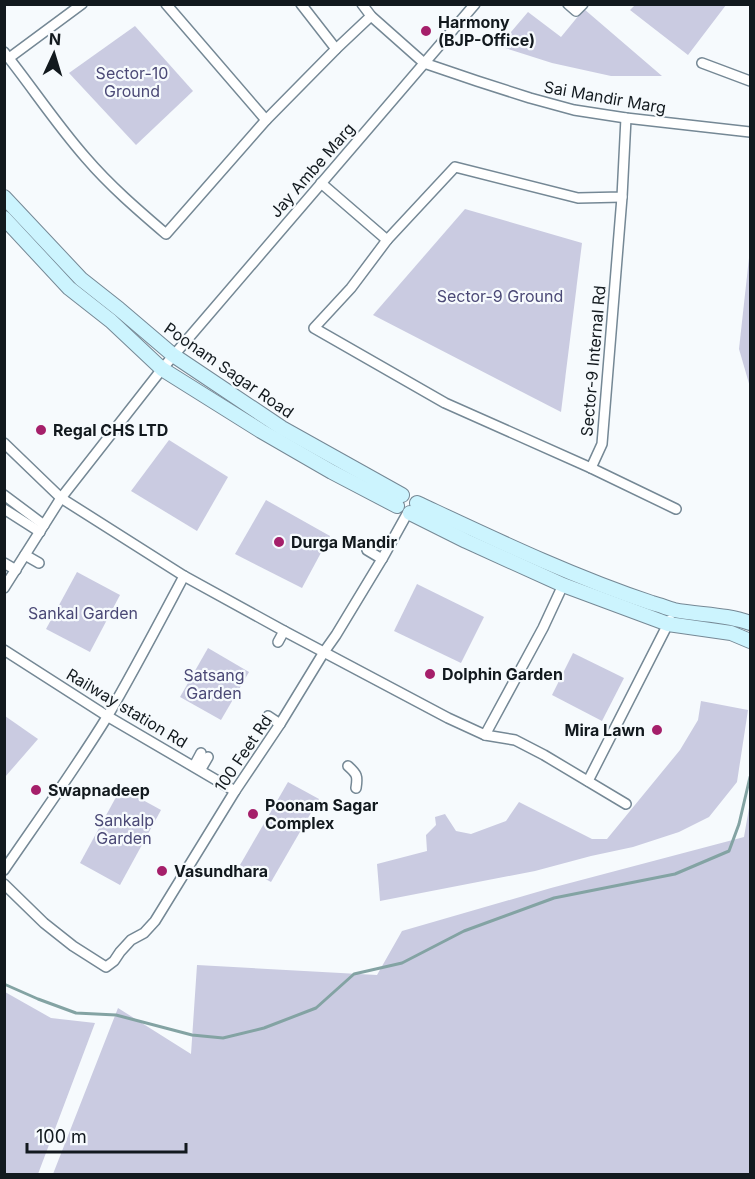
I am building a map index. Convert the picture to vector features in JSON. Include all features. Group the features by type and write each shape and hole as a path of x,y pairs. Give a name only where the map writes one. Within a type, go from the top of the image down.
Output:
{"main road":[{"name":"Poonam Sagar Road","path":"4,197 81,279 173,356 406,506 466,541 563,585 668,624 731,633 750,641"},
{"name":"Poonam Sagar Road","path":"4,218 69,288 111,321 162,369 330,477 579,577 674,609 736,619 750,624"}],"street":[{"path":"82,4 7,55 33,92 86,158 110,185 166,234 266,120 371,16"},
{"path":"166,4 266,120"},
{"path":"302,4 336,49"},
{"path":"362,4 371,16 424,63"},
{"name":"Jay Ambe Marg","path":"5,587 61,498 162,369 475,4"},
{"path":"568,4 576,11 583,4"},
{"name":"Sai Mandir Marg","path":"424,63 574,110 750,132"},
{"path":"702,63 750,81"},
{"path":"33,92 42,85"},
{"name":"Sector-9 Internal Rd","path":"591,468 602,444 622,197 626,118"},
{"path":"622,197 578,198 455,167 387,240 351,288 314,328 445,403 676,508"},
{"path":"321,183 387,240"},
{"path":"4,443 61,498 184,576 284,632 448,718 485,735 515,740 626,804"},
{"path":"4,495 42,528"},
{"name":"100 Feet Rd","path":"4,884 44,923 73,946 106,967 131,940 144,933 155,921 235,790 336,635 382,560 406,506"},
{"path":"4,509 42,528"},
{"path":"367,550 382,560"},
{"path":"25,555 39,563"},
{"path":"175,570 180,560"},
{"path":"4,563 16,570"},
{"path":"4,870 107,716 162,626 184,576"},
{"path":"485,735 543,628 563,585"},
{"path":"588,781 674,609"},
{"path":"278,642 284,632"},
{"path":"336,635 346,639"},
{"name":"Railway station Rd","path":"4,650 107,716 128,723 235,790"},
{"path":"268,716 280,724"},
{"path":"197,768 204,755"},
{"path":"348,766 356,774 356,788"}],"green space":[{"path":"635,5 726,5 688,55 630,10"},
{"path":"584,9 662,76 611,76 552,63 499,46 528,12 561,37"},
{"name":"Sector-10 Ground","path":"135,26 193,91 136,145 69,73"},
{"name":"Sector-9 Ground","path":"465,209 582,243 561,412 373,315"},
{"path":"750,254 750,387 739,349"},
{"path":"169,440 228,477 197,531 131,491"},
{"path":"266,500 330,536 302,588 235,554"},
{"name":"Sankal Garden","path":"77,572 120,595 90,652 46,629"},
{"path":"417,584 484,617 461,663 394,631"},
{"name":"Satsang Garden","path":"208,648 249,672 221,720 180,697"},
{"path":"573,653 624,678 602,721 552,695"},
{"path":"701,701 748,710 737,782 709,817 679,832 633,847 535,871 380,901 377,864 427,851 426,835 436,825 435,817 445,814 456,831 471,834 506,821 519,802 592,839 607,839 680,750 698,720"},
{"path":"5,716 38,739 5,777"},
{"path":"288,782 319,799 271,882 240,865"},
{"name":"Sankalp Garden","path":"121,788 161,810 120,885 80,863"},
{"path":"750,802 750,1174 53,1174 118,1008 191,1054 197,965 377,975 402,931 551,888 744,837"},
{"path":"5,992 51,1018 95,1023 38,1174 5,1174"}],"waterway":[{"path":"4,984 76,1013 116,1015 192,1035 223,1038 264,1028 316,1008 354,974 402,963 464,931 554,898 675,874 729,851 739,824 750,777"}],"place":[{"name":"Harmony (BJP-Office)","path":"426,31"},
{"name":"Regal CHS LTD","path":"41,430"},
{"name":"Durga Mandir","path":"279,542"},
{"name":"Dolphin Garden","path":"430,674"},
{"name":"Mira Lawn","path":"657,730"},
{"name":"Swapnadeep","path":"36,790"},
{"name":"Poonam Sagar Complex","path":"253,814"},
{"name":"Vasundhara","path":"162,871"}]}
